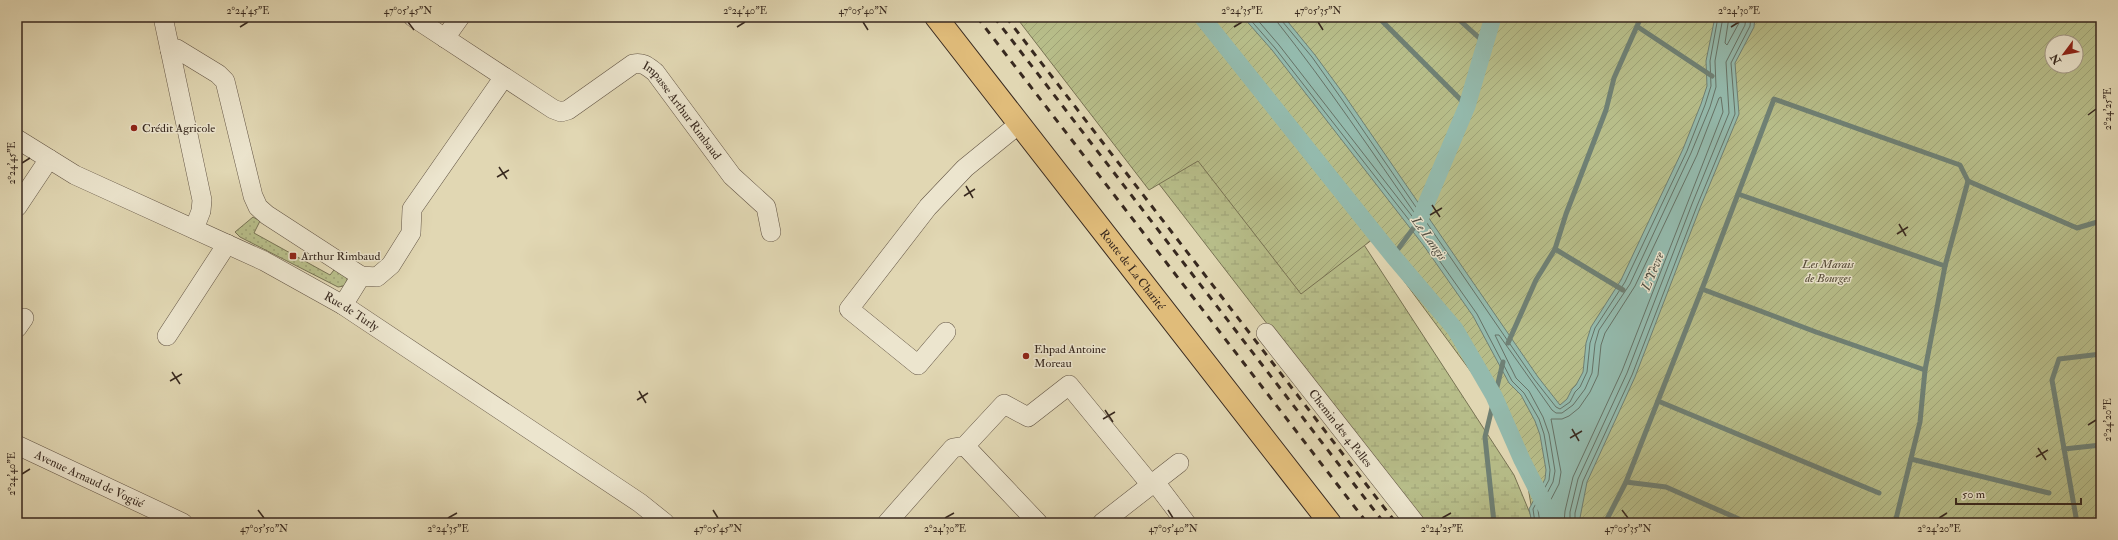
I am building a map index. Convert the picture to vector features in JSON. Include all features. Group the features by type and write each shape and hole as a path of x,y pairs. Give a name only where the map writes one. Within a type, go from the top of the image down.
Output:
{"main road":[{"name":"Route de La Charité","path":"936,17 1330,523"}],"street":[{"path":"162,17 202,200 202,211 194,229"},
{"name":"Impasse Arthur Rimbaud","path":"412,17 553,109 561,112 568,110 633,64 640,62 648,66 655,72 732,176 766,207 771,232"},
{"path":"445,38 460,17"},
{"path":"170,50 177,49 218,74 225,81 253,196 258,207 267,215 361,276 377,277 391,265 411,233 412,209 504,77"},
{"path":"946,332 918,365 849,309 928,207 965,168 1019,124"},
{"name":"Rue de Turly","path":"17,139 74,175 227,244 296,278 343,304 640,503 665,523"},
{"path":"17,207 49,159"},
{"path":"167,336 227,244"},
{"path":"343,304 361,276"},
{"name":"Chemin des 4 Pelles","path":"1266,333 1415,523"},
{"path":"887,523 953,448 965,446 1004,404 1028,418 1070,384 1186,523"},
{"name":"Avenue Arnaud de Vogüé","path":"17,444 183,523"},
{"path":"965,446 1038,523"},
{"path":"1102,523 1179,463"}],"green space":[{"name":"Les Marais de Bourges","path":"1016,17 2101,17 2101,523 1534,523 1526,475 1483,388 1373,239 1301,294 1198,161 1149,190"},
{"path":"1030,17 1269,99 1514,475 1534,523 1421,523"},
{"path":"253,217 260,221 254,233 330,275 337,266 347,277 347,281 344,286 338,287 240,237 235,232"}],"water":[{"path":"1243,17 1284,17 1315,55 1345,96 1538,377 1560,405 1567,399 1583,372 1586,343 1591,327 1621,280 1683,149 1701,104 1707,86 1706,61 1715,17 1755,17 1754,27 1735,63 1739,114 1700,208 1635,377 1587,482 1579,523 1532,523 1529,509 1545,479 1546,470 1540,435 1535,421 1521,395 1509,383 1473,316 1424,246 1272,50"}],"waterway":[{"path":"1202,17 1393,256 1455,329 1494,396 1522,460 1554,523"},
{"path":"1378,17 1467,106"},
{"path":"1456,17 1486,44"},
{"name":"Le Langis","path":"1419,221 1467,106 1493,17"},
{"path":"1508,343 1536,280 1555,249 1566,214 1606,110 1614,78 1641,17"},
{"path":"1638,27 1712,76"},
{"path":"1702,289 1774,99 1960,165 1968,181 2077,228 2101,221"},
{"path":"1895,523 1920,422 1925,370 1945,266 1968,181"},
{"path":"1738,194 1945,266"},
{"name":"Le Langis","path":"1393,256 1415,226"},
{"path":"1555,249 1623,290"},
{"path":"1605,523 1626,482 1702,289 1816,332 1925,370"},
{"path":"2077,523 2052,380 2059,359 2101,354"},
{"path":"1494,523 1485,437 1503,362"},
{"path":"1658,401 1879,493"},
{"path":"2064,449 2101,445"},
{"path":"1911,459 2049,493"},
{"path":"1626,482 1666,487 1748,523"}],"railway":[{"path":"977,17 1367,523"},
{"path":"994,17 1384,523"},
{"path":"1006,17 1396,523"}],"place":[{"name":"Crédit Agricole","path":"134,128"},
{"name":"Arthur Rimbaud","path":"293,256"},
{"name":"Ehpad Antoine Moreau","path":"1026,356"}],"water label":[{"name":"L'Yèvre","path":"1652,271"}]}
